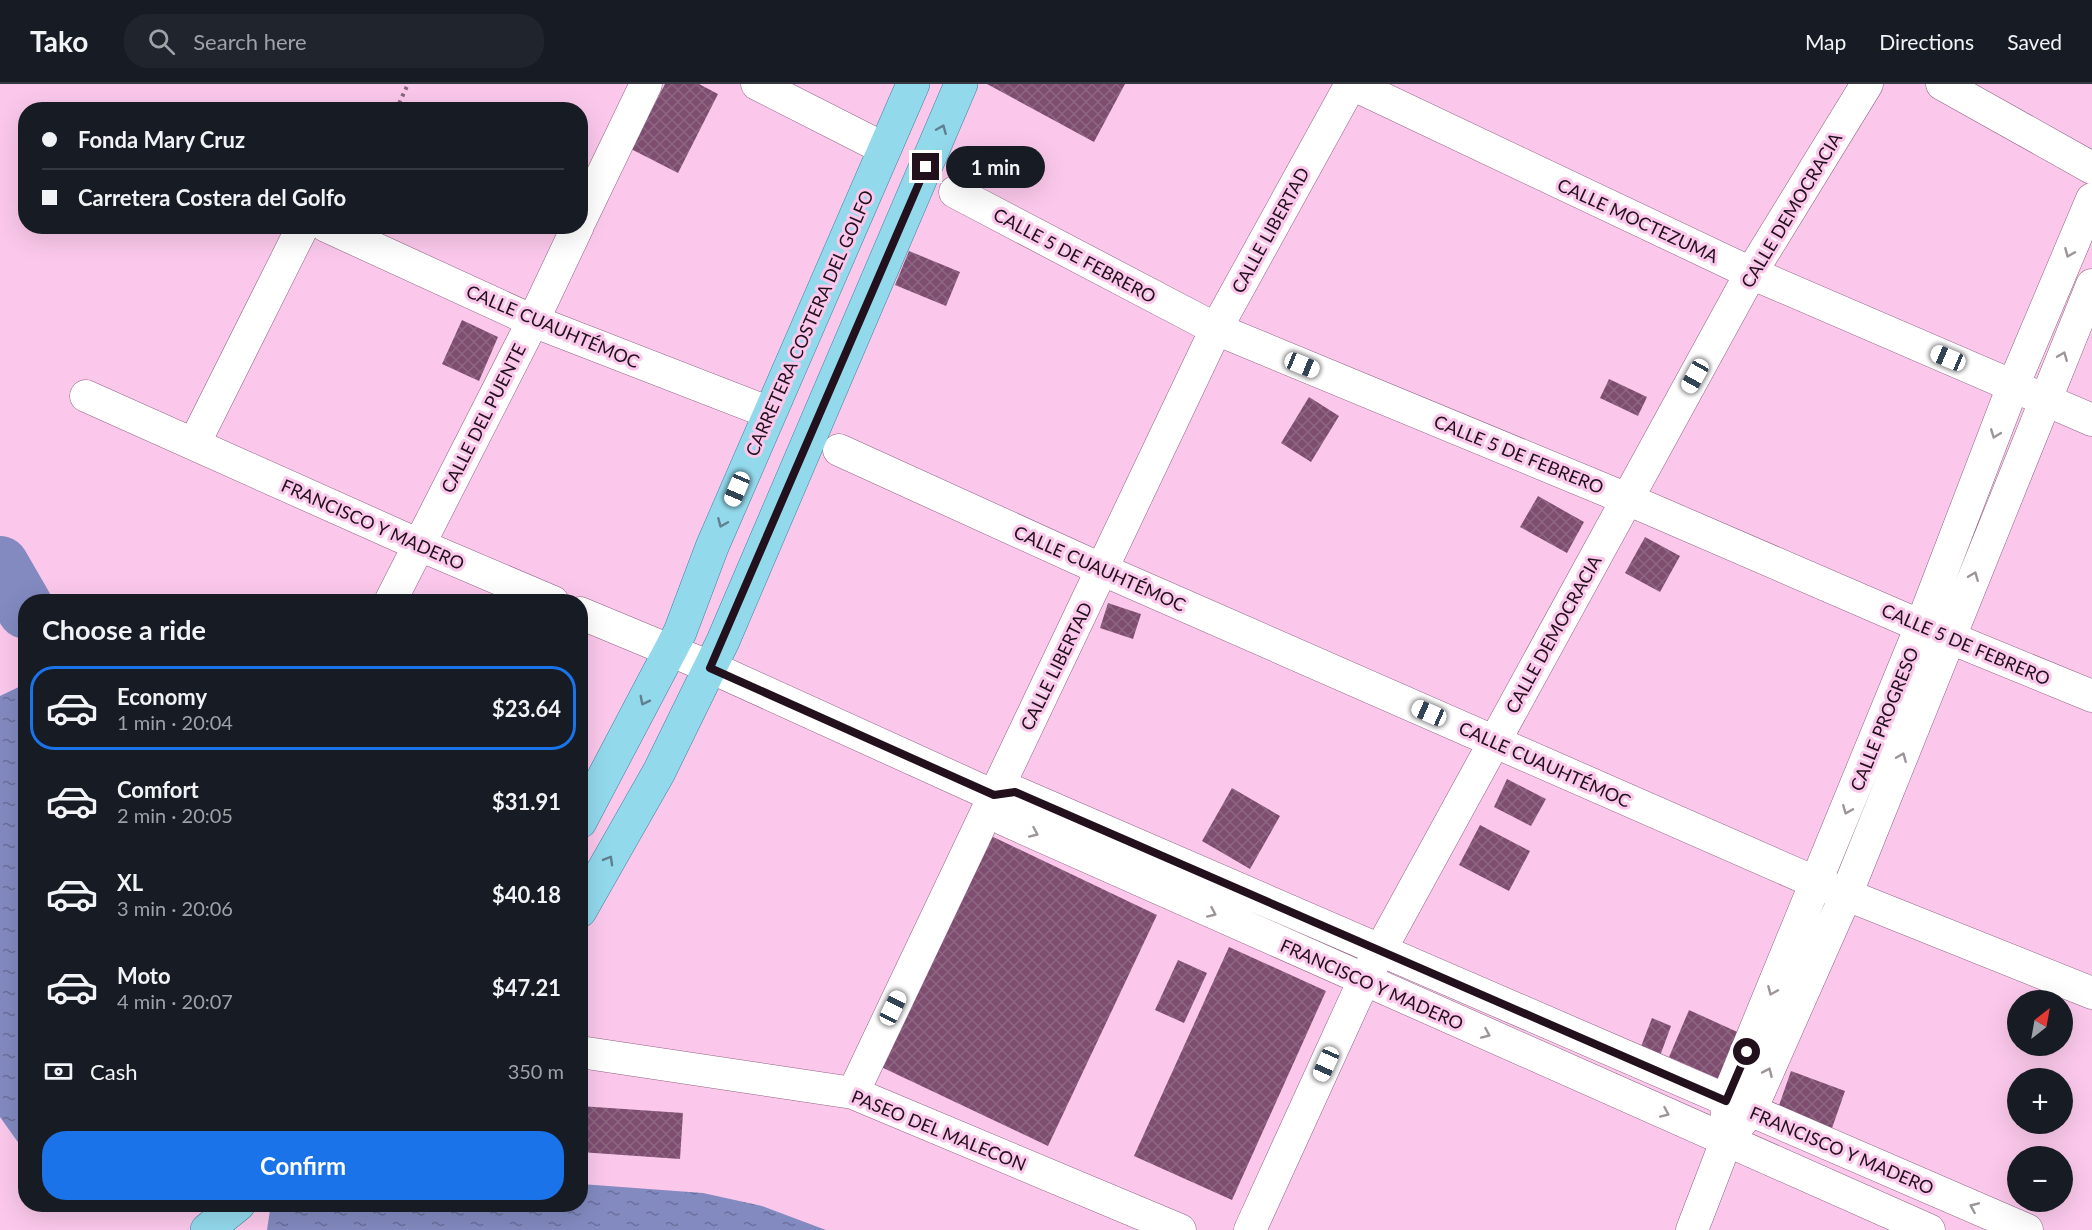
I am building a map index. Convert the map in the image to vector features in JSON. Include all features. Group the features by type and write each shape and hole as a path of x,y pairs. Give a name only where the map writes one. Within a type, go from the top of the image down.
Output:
{"main road":[{"name":"CARRETERA COSTERA DEL GOLFO","path":"588,807 670,650 913,84"},
{"path":"588,897 659,772 710,668 961,84"},
{"path":"207,1230 230,1212"}],"street":[{"path":"588,204 646,84"},
{"path":"757,84 885,149"},
{"name":"CALLE MOCTEZUMA","path":"1352,84 1751,273 2092,420"},
{"name":"CALLE LIBERTAD","path":"853,1093 1216,329 1352,84"},
{"name":"CALLE DEMOCRACIA","path":"1250,1230 1364,980 1751,273 1867,84"},
{"path":"1942,84 2092,168"},
{"name":"CALLE 5 DE FEBRERO","path":"955,192 1216,329 1627,499 1921,626 2092,696"},
{"name":"CALLE PROGRESO","path":"1692,1230 1739,1106 1817,884 1921,626 2013,386 2092,199"},
{"path":"194,444 299,234"},
{"name":"CALLE CUAUHTÉMOC","path":"343,234 533,321 770,413"},
{"name":"CALLE DEL PUENTE","path":"394,594 417,544 533,321 574,234"},
{"name":"CALLE PROGRESO","path":"1739,1106 1846,895 2092,285"},
{"name":"FRANCISCO Y MADERO","path":"86,396 417,544 535,594"},
{"name":"CALLE CUAUHTÉMOC","path":"839,450 1103,570 1817,884 2092,993"},
{"name":"FRANCISCO Y MADERO","path":"588,616 670,650 994,795 1015,792 2027,1230"},
{"name":"FRANCISCO Y MADERO","path":"994,795 1005,820 1929,1230"},
{"name":"PASEO DEL MALECON","path":"588,1053 853,1093 1180,1230"}],"path":[{"path":"400,102 408,84"}],"water":[{"path":"18,687 18,1142 0,1117 0,696"},
{"path":"588,1185 703,1193 762,1206 826,1230 267,1230 270,1212 588,1212"}],"building":[{"path":"665,84 699,84 718,94 678,173 631,149"},
{"path":"987,84 1125,84 1094,142"},
{"path":"909,251 960,272 946,306 895,285"},
{"path":"462,320 498,337 479,381 442,364"},
{"path":"1609,379 1647,397 1638,416 1600,398"},
{"path":"1309,397 1339,416 1311,462 1281,443"},
{"path":"1538,496 1584,522 1567,553 1520,527"},
{"path":"1645,537 1680,556 1660,592 1625,573"},
{"path":"1108,603 1141,614 1133,639 1100,628"},
{"path":"1507,779 1546,799 1531,826 1494,807"},
{"path":"1232,788 1280,816 1250,869 1202,841"},
{"path":"1480,825 1530,851 1509,891 1459,865"},
{"path":"987,834 1157,915 1048,1146 877,1065"},
{"path":"1229,947 1326,991 1232,1200 1134,1156"},
{"path":"1178,960 1207,973 1184,1023 1155,1010"},
{"path":"1689,1010 1744,1035 1723,1081 1669,1057"},
{"path":"1652,1018 1671,1026 1660,1056 1640,1049"},
{"path":"1791,1071 1845,1091 1831,1131 1777,1111"},
{"path":"588,1107 683,1113 680,1159 588,1153"}],"waterway":[{"path":"0,565 18,596"}],"route":[{"path":"926,167 710,668 994,795 1015,792 1726,1101 1747,1052"}]}
